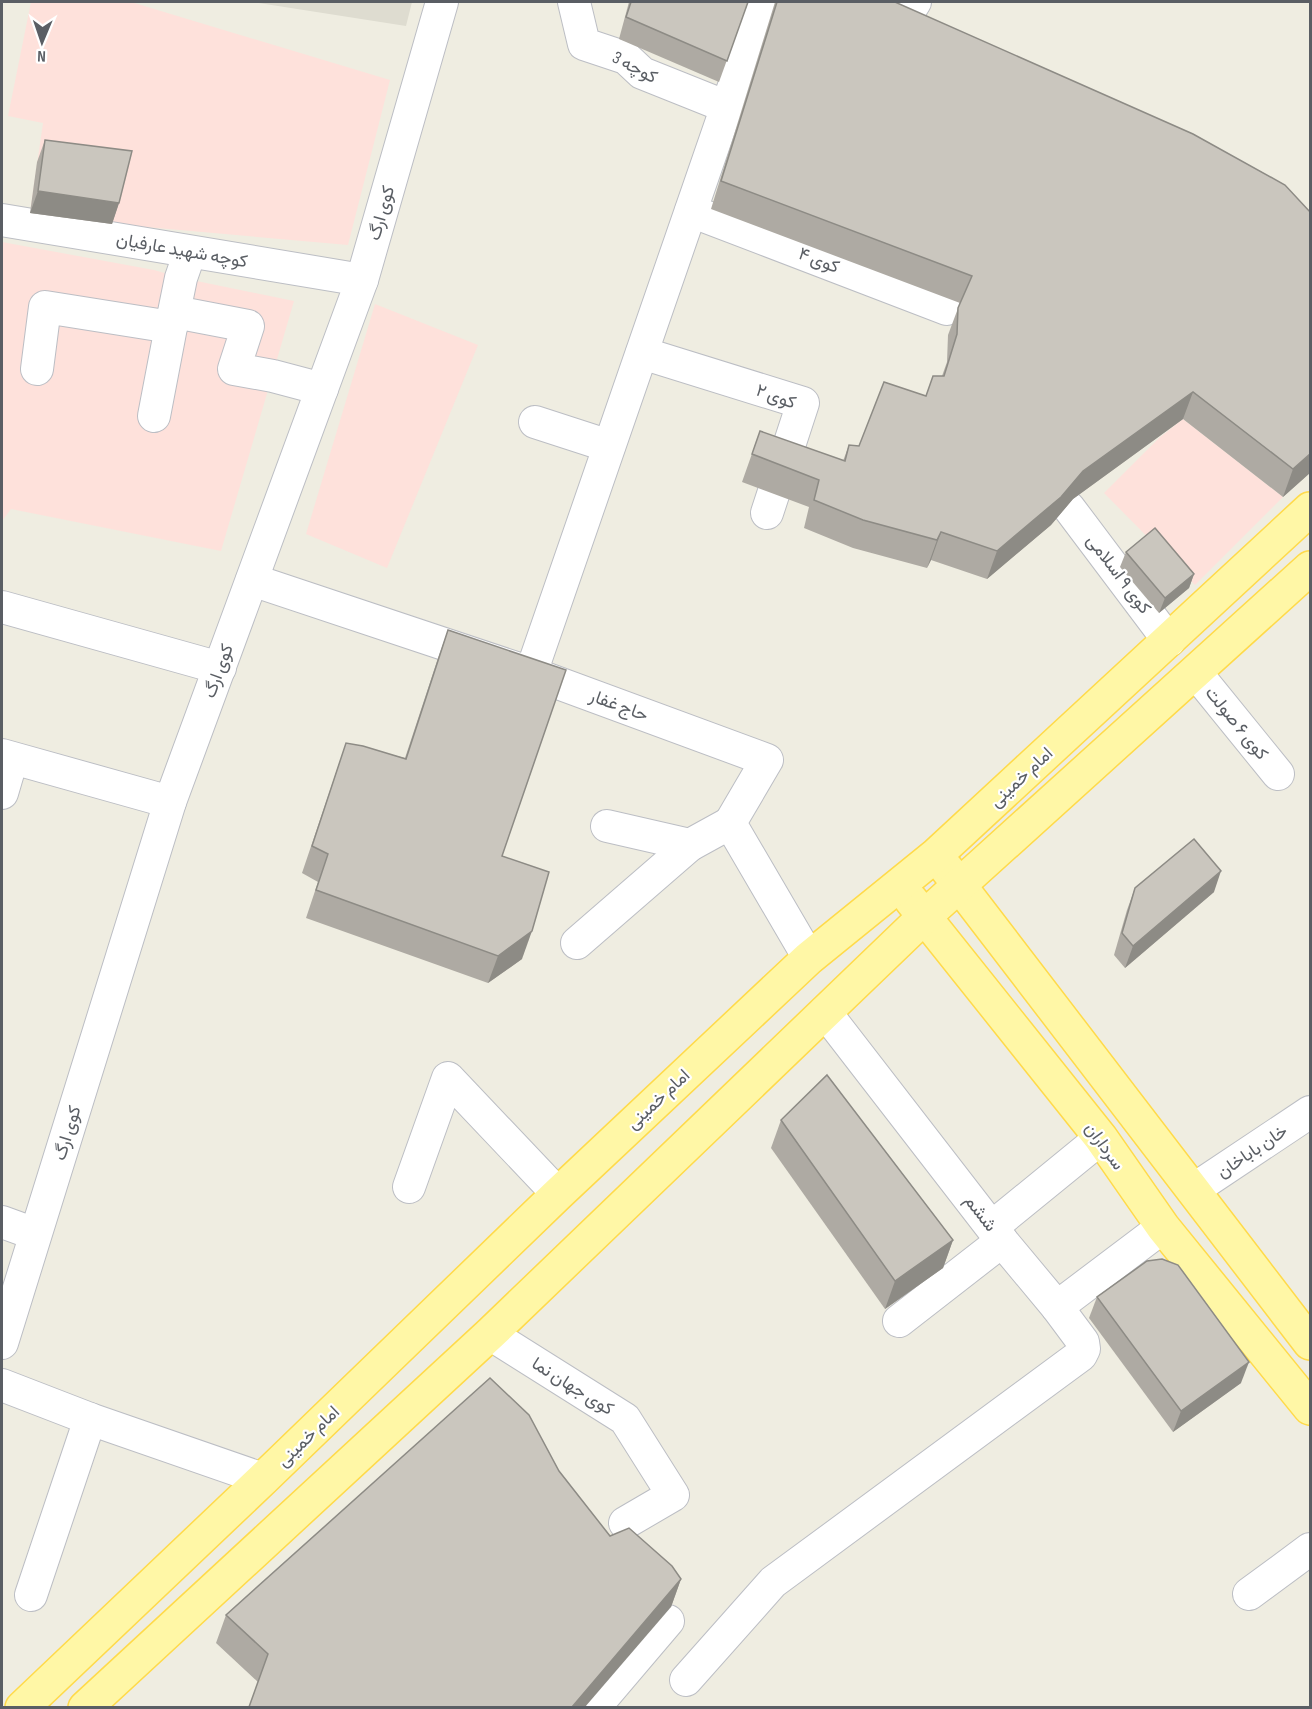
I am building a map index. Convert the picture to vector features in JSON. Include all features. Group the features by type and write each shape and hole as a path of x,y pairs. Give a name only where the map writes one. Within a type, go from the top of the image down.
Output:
{"main road":[{"name":"امام خمینی","path":"22,1707 263,1479 558,1194 809,958 936,855 1311,509"},
{"path":"85,1707 490,1334 923,918 1311,568"},
{"path":"936,855 1311,1343"},
{"name":"سرداران","path":"899,884 923,918 1101,1138 1163,1227 1311,1408"}],"street":[{"name":"کوی ارگ","path":"2,1343 170,802 362,280 442,2"},
{"name":"کوچه 3","path":"574,2 584,44 626,58 642,73 727,107"},
{"path":"531,673 763,2"},
{"path":"900,13 934,34"},
{"name":"کوی ۴","path":"691,211 946,309"},
{"name":"کوچه شهید عارفیان","path":"2,220 362,280"},
{"path":"154,416 189,252"},
{"path":"37,369 45,307 248,326 234,369 273,376 322,389"},
{"name":"کوی ۲","path":"642,353 803,403 767,513"},
{"path":"535,423 609,446"},
{"name":"کوی ۹ اسلامی","path":"1069,508 1169,641"},
{"name":"حاج غفار","path":"252,580 531,673 767,760 730,823"},
{"path":"2,607 220,668"},
{"name":"کوی ۶ صولت","path":"1196,673 1278,774"},
{"path":"2,793 7,757 170,802"},
{"path":"577,944 690,845 730,823 809,958"},
{"path":"607,826 690,845"},
{"name":"ششم","path":"686,1680 773,1582 1080,1355 1084,1349 1083,1342 1057,1307 997,1234 825,1012"},
{"path":"409,1187 448,1078 558,1194"},
{"name":"خان باباخان","path":"1193,1190 1311,1112"},
{"path":"899,1321 1101,1138"},
{"path":"2,1222 35,1234"},
{"path":"1057,1307 1163,1227"},
{"name":"کوی جهان نما","path":"490,1334 625,1419 673,1495 625,1523"},
{"path":"2,1385 90,1419 263,1479"},
{"path":"31,1595 90,1419"},
{"path":"1249,1594 1311,1549"},
{"path":"594,1707 668,1621"}],"shaded area":[{"path":"31,2 131,2 390,80 348,245 112,224 30,213 43,123 8,116"},
{"path":"253,2 412,2 406,26"},
{"path":"2,242 154,270 294,301 221,551 11,509 2,521"},
{"path":"375,304 478,345 387,568 306,534"},
{"path":"1183,419 1283,497 1195,585 1104,493 1159,438"}],"building":[{"path":"631,2 748,2 727,61 626,17"},
{"path":"777,2 895,2 1193,134 1285,185 1311,213 1311,453 1293,469 1193,392 1083,471 1061,497 997,551 941,532 937,540 863,520 814,500 819,480 752,454 760,431 845,461 849,445 859,446 884,382 926,396 933,376 944,376 957,334 958,308 972,276 721,181"},
{"path":"45,140 132,151 119,203 38,191"},
{"path":"1155,528 1194,574 1165,598 1126,552"},
{"path":"448,630 566,670 502,856 549,872 532,931 498,956 316,890 328,854 312,846 346,743 406,759"},
{"path":"1194,839 1221,871 1133,946 1122,933 1135,888"},
{"path":"827,1075 953,1240 895,1281 781,1120"},
{"path":"1162,1259 1178,1265 1249,1362 1181,1411 1097,1297 1147,1261"},
{"path":"490,1378 529,1415 559,1471 610,1536 629,1528 672,1566 681,1579 572,1707 249,1707 268,1654 226,1615"}]}
